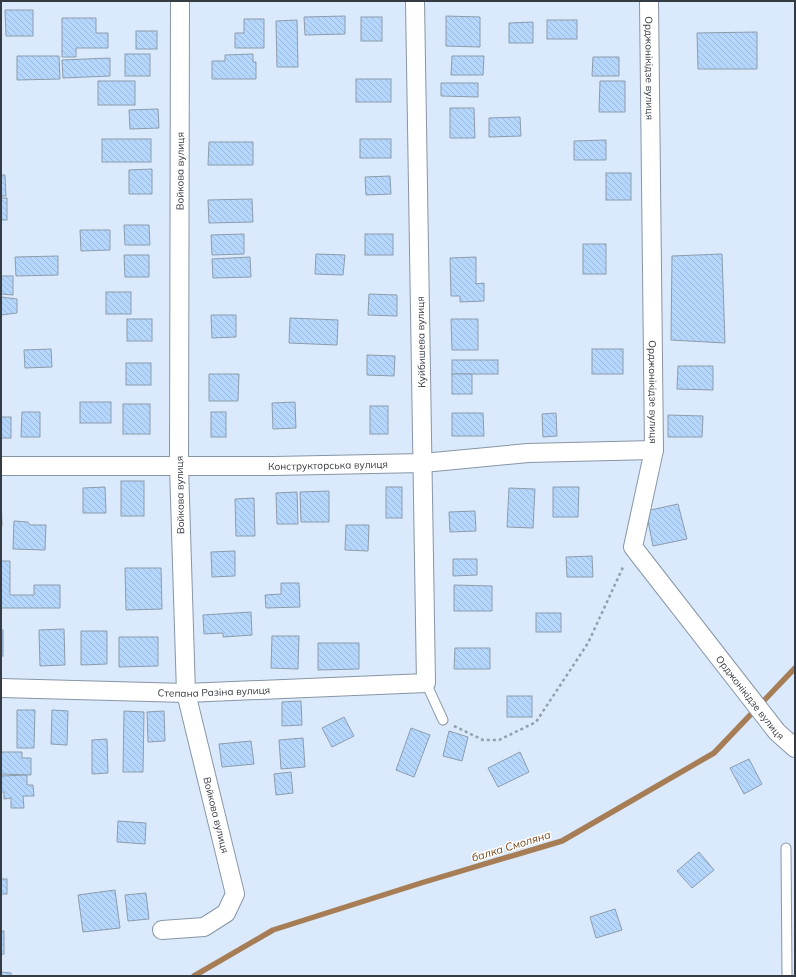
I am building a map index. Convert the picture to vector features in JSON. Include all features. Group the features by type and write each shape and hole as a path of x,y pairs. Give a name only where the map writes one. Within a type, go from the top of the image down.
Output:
{"street":[{"name":"Войкова вулиця","path":"162,930 204,927 226,912 235,894 186,693 179,466 180,1"},
{"name":"Куйбишева вулиця","path":"415,1 426,683"},
{"name":"Орджонікідзе вулиця","path":"649,1 654,450 633,547 777,732 795,748"},
{"name":"Конструкторська вулиця","path":"1,466 274,466 423,463 528,453 654,450"},
{"name":"Степана Разіна вулиця","path":"1,688 186,693 426,683"}],"lane":[{"path":"426,683 443,720"},
{"path":"786,848 787,976"}],"path":[{"path":"443,720 483,740 499,740 536,722 588,643 633,547"}],"building":[{"path":"5,10 33,10 33,36 6,36"},
{"path":"345,16 345,34 305,35 304,17"},
{"path":"446,16 480,17 480,47 446,46"},
{"path":"361,17 382,17 382,41 361,41"},
{"path":"62,18 96,18 96,33 108,33 108,48 76,48 76,57 62,57"},
{"path":"244,19 264,19 264,48 235,48 235,33 244,33"},
{"path":"297,20 298,67 277,67 276,21"},
{"path":"547,20 577,20 577,39 547,39"},
{"path":"533,22 533,43 509,43 509,23"},
{"path":"136,31 157,31 157,49 136,49"},
{"path":"757,32 757,69 698,69 697,33"},
{"path":"125,54 150,54 150,76 125,76"},
{"path":"253,54 253,62 256,62 256,79 212,79 212,61 225,61 225,55"},
{"path":"17,56 59,56 60,79 17,80"},
{"path":"452,56 484,56 483,75 451,75"},
{"path":"593,57 619,57 619,76 592,76"},
{"path":"110,58 110,76 63,78 62,60"},
{"path":"356,79 391,79 391,102 356,102"},
{"path":"98,81 135,81 135,105 98,105"},
{"path":"600,81 625,81 625,112 599,112"},
{"path":"441,83 478,83 478,97 441,96"},
{"path":"450,108 474,108 475,138 450,138"},
{"path":"158,109 159,128 130,129 129,110"},
{"path":"520,117 521,136 489,137 489,118"},
{"path":"102,139 151,139 151,162 102,162"},
{"path":"360,139 391,139 391,158 360,158"},
{"path":"606,140 606,160 574,160 574,141"},
{"path":"209,142 253,142 253,165 208,165"},
{"path":"152,169 152,194 129,194 129,170"},
{"path":"606,173 631,173 631,200 606,200"},
{"path":"1,175 5,175 6,196 1,196"},
{"path":"390,176 391,194 366,195 365,177"},
{"path":"1,198 7,198 7,220 1,220"},
{"path":"252,199 253,222 209,223 208,200"},
{"path":"124,225 149,225 150,245 125,245"},
{"path":"80,230 110,230 110,250 81,251"},
{"path":"244,234 244,254 212,255 211,235"},
{"path":"365,234 393,234 393,255 365,255"},
{"path":"583,244 606,244 606,274 583,274"},
{"path":"316,254 345,255 343,275 315,274"},
{"path":"722,254 725,343 671,340 672,256"},
{"path":"124,255 149,255 149,277 125,277"},
{"path":"58,256 58,275 16,276 15,257"},
{"path":"250,257 251,277 213,278 212,259"},
{"path":"476,257 476,284 484,283 484,301 460,302 460,296 451,296 450,258"},
{"path":"1,276 13,276 13,295 1,294"},
{"path":"106,292 131,292 131,314 106,314"},
{"path":"369,294 397,295 397,316 368,315"},
{"path":"1,297 17,299 17,313 1,315"},
{"path":"211,315 236,315 236,337 212,338"},
{"path":"290,318 338,320 337,345 289,343"},
{"path":"127,319 152,319 152,341 127,341"},
{"path":"451,319 478,319 478,350 452,350"},
{"path":"51,349 52,367 25,368 24,350"},
{"path":"592,349 623,349 623,374 592,374"},
{"path":"367,355 395,356 394,376 367,375"},
{"path":"452,360 498,360 498,374 452,374"},
{"path":"126,363 151,363 151,385 126,385"},
{"path":"678,366 713,366 713,390 677,389"},
{"path":"209,374 239,374 238,401 209,401"},
{"path":"452,374 472,374 472,394 452,394"},
{"path":"80,402 111,402 111,423 80,423"},
{"path":"295,402 296,428 273,429 272,403"},
{"path":"123,404 150,404 150,434 123,434"},
{"path":"370,406 388,406 388,434 370,434"},
{"path":"22,412 40,412 40,437 21,437"},
{"path":"211,412 226,412 226,437 211,437"},
{"path":"452,413 483,413 484,436 452,436"},
{"path":"556,413 557,436 543,437 542,414"},
{"path":"668,415 703,416 702,437 668,437"},
{"path":"1,417 11,417 11,438 1,438"},
{"path":"121,481 144,481 144,516 121,516"},
{"path":"105,487 106,513 83,513 83,488"},
{"path":"386,487 402,487 402,518 386,518"},
{"path":"553,487 579,487 578,517 553,517"},
{"path":"509,488 535,489 533,528 507,527"},
{"path":"329,491 329,522 301,522 300,492"},
{"path":"297,492 298,524 277,524 276,493"},
{"path":"1,493 2,526 1,526"},
{"path":"254,498 255,536 236,536 235,499"},
{"path":"678,504 687,539 653,546 646,511"},
{"path":"475,511 476,531 450,532 449,512"},
{"path":"14,521 28,522 30,525 46,525 45,550 13,549"},
{"path":"346,525 369,525 368,551 345,550"},
{"path":"235,551 235,576 212,577 211,552"},
{"path":"592,556 593,577 567,577 566,557"},
{"path":"453,559 477,559 477,575 453,576"},
{"path":"1,561 10,561 10,595 34,595 34,585 60,585 60,608 1,608"},
{"path":"125,568 161,568 162,609 126,610"},
{"path":"281,583 299,583 300,607 266,608 265,595 281,594"},
{"path":"454,585 492,586 492,611 454,611"},
{"path":"251,612 252,635 223,637 223,633 204,634 203,615"},
{"path":"536,613 561,613 561,632 536,632"},
{"path":"64,629 65,665 40,666 39,630"},
{"path":"1,630 3,630 3,656 1,656"},
{"path":"81,631 107,631 107,664 81,665"},
{"path":"272,636 299,636 298,669 271,668"},
{"path":"119,637 158,637 158,666 119,667"},
{"path":"318,643 359,643 359,669 318,670"},
{"path":"455,648 490,648 490,669 454,669"},
{"path":"507,696 532,696 532,717 507,717"},
{"path":"301,701 302,725 282,726 282,702"},
{"path":"17,710 35,710 34,748 17,748"},
{"path":"52,710 68,711 67,745 51,744"},
{"path":"124,711 144,712 143,772 123,772"},
{"path":"164,711 165,741 148,742 147,712"},
{"path":"344,717 354,736 332,747 322,728"},
{"path":"411,728 430,735 414,777 396,770"},
{"path":"449,731 468,737 462,761 443,756"},
{"path":"303,738 305,767 281,769 279,740"},
{"path":"107,739 108,773 92,774 92,740"},
{"path":"251,741 254,764 222,767 219,744"},
{"path":"1,752 22,752 22,758 31,758 31,775 1,774"},
{"path":"520,752 529,772 498,787 488,768"},
{"path":"749,759 762,784 744,794 730,768"},
{"path":"291,772 293,793 276,795 274,774"},
{"path":"27,775 27,785 33,785 34,796 23,796 24,808 11,808 11,798 4,799 4,792 1,792 1,776"},
{"path":"118,821 146,823 145,844 117,842"},
{"path":"699,852 714,870 692,888 677,871"},
{"path":"1,879 7,879 7,894 1,894"},
{"path":"115,890 120,928 83,932 78,895"},
{"path":"146,893 149,919 128,921 125,895"},
{"path":"615,909 622,930 596,938 590,917"},
{"path":"1,931 4,931 4,954 1,954"},
{"path":"1,972 11,973 11,976 1,976"}],"waterway":[{"name":"балка Смоляна","path":"194,976 273,930 421,883 562,841 714,753 795,668"}]}
